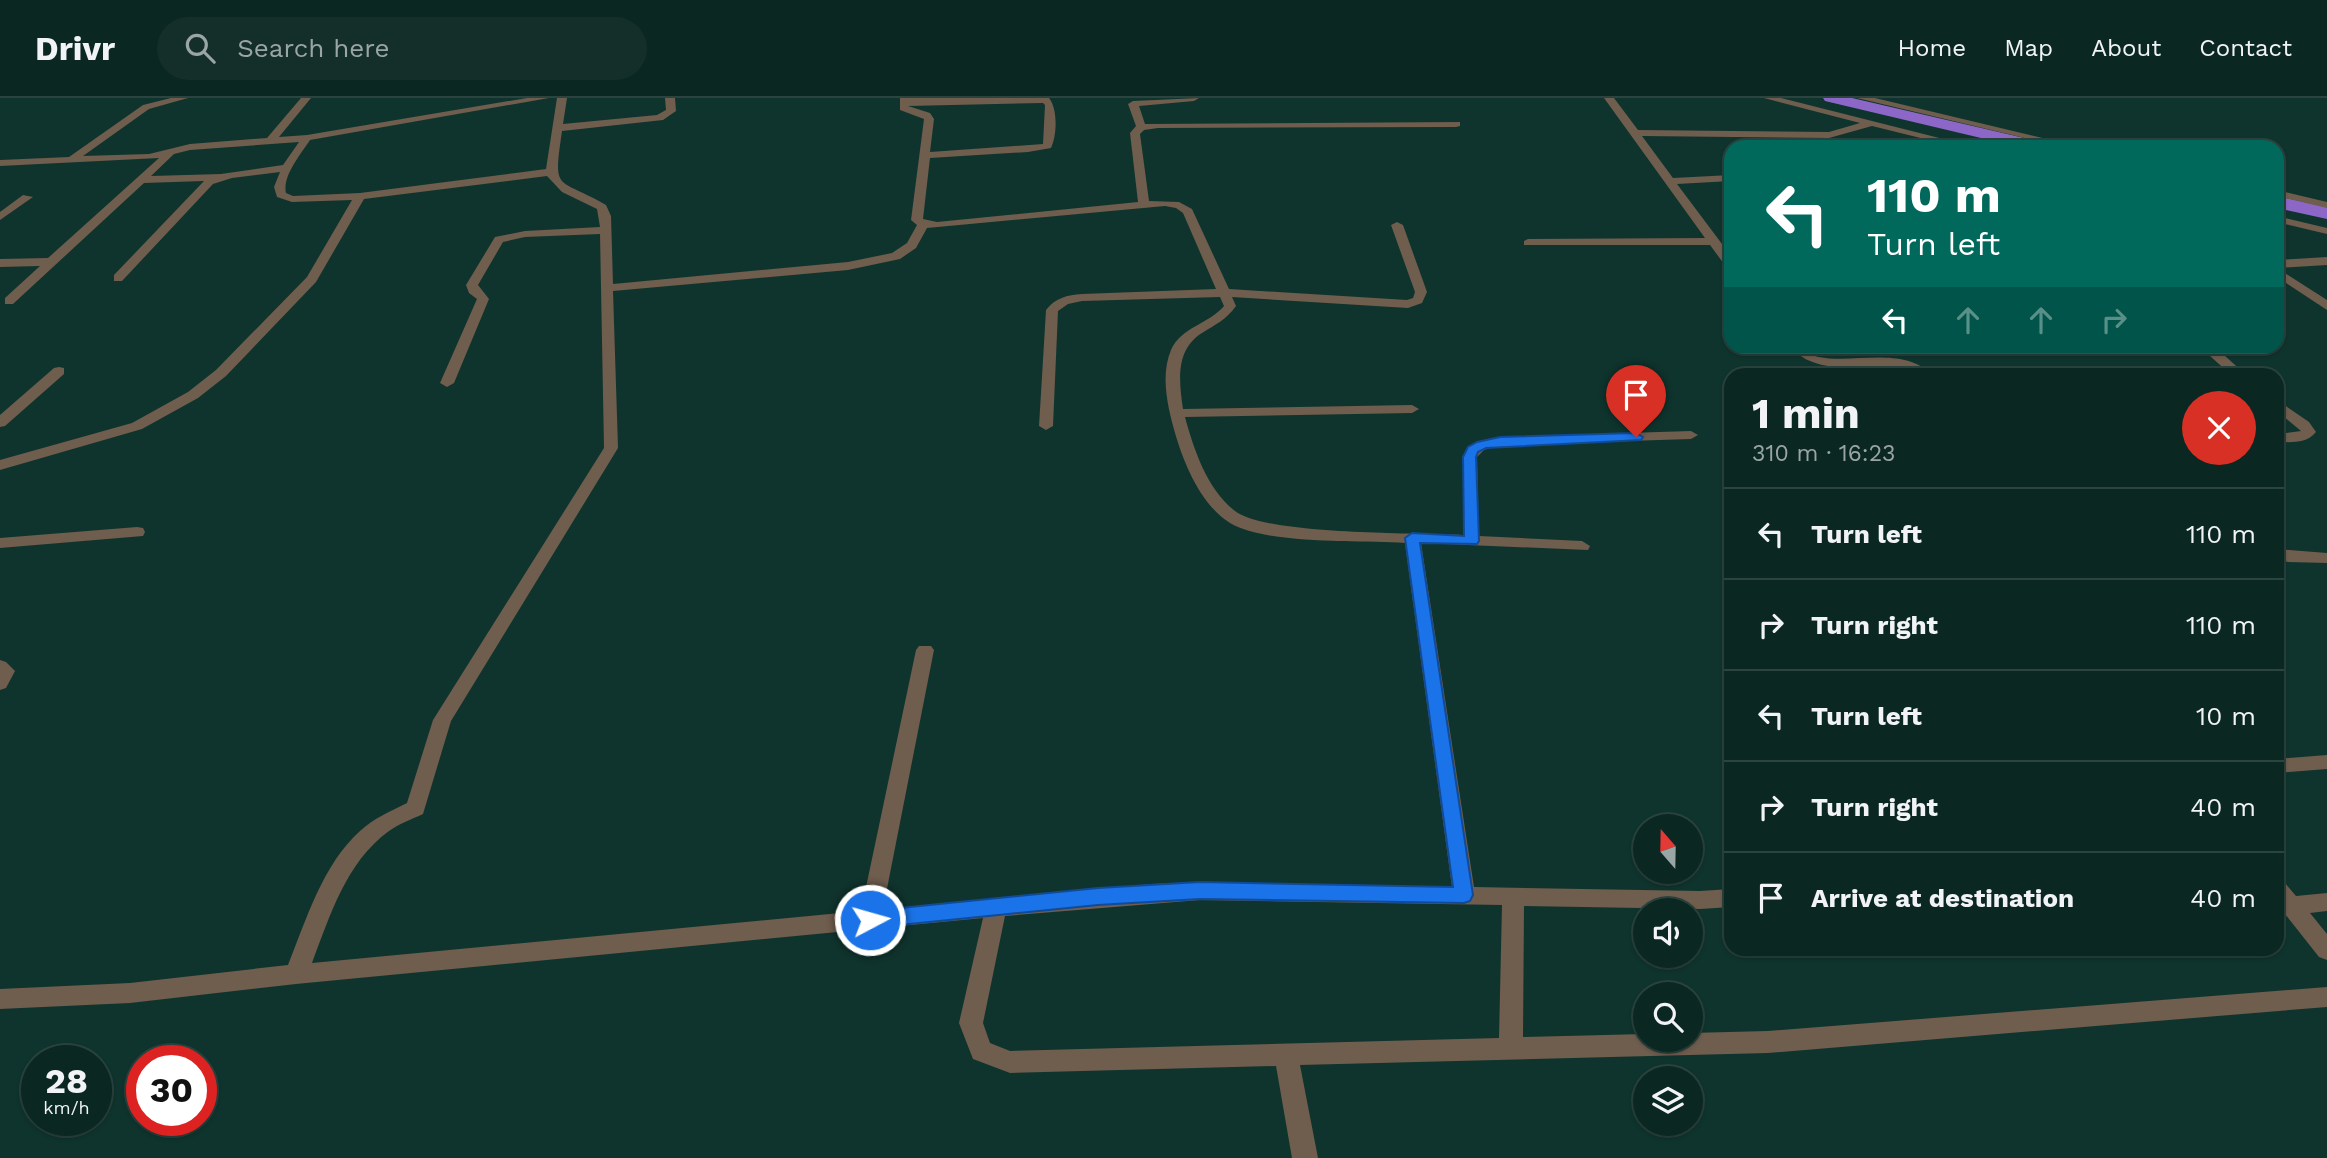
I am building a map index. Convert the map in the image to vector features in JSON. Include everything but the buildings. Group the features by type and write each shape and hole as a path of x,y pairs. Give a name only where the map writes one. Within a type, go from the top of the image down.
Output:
{"street":[{"path":"70,161 146,107 183,98"},
{"path":"270,141 306,98"},
{"path":"0,163 169,154 190,147 307,138 544,98"},
{"path":"296,974 333,885 358,848 380,825 416,808 442,720 611,448 605,230 602,207 560,187 553,180 551,172 562,98"},
{"path":"558,128 659,118 671,111 670,98"},
{"path":"1141,127 1133,104 1194,98"},
{"path":"1609,98 1724,257"},
{"path":"1769,98 1941,140"},
{"path":"1862,98 2045,140"},
{"path":"925,155 1047,146 1050,105 1046,100 904,100 903,108 927,115 929,119 917,220 923,224 950,224 1165,203 1179,205 1188,211 1230,306 1223,318 1193,332 1179,348 1172,367 1171,389 1175,413 1189,453 1208,488 1225,512 1247,526 1288,532 1582,546"},
{"path":"1633,133 1811,136 1841,133 1871,123"},
{"path":"1144,204 1135,133 1141,127 1456,124"},
{"path":"307,138 286,168 279,187 281,195 292,199 360,196 551,172"},
{"path":"9,301 169,154"},
{"path":"143,180 218,177 286,168"},
{"path":"118,278 209,182 218,177"},
{"path":"1668,181 1724,178"},
{"path":"2284,195 2327,205"},
{"path":"0,464 138,426 193,395 220,373 312,279 360,196"},
{"path":"0,216 27,197"},
{"path":"2284,222 2327,231"},
{"path":"607,288 848,265 896,256 912,244 923,224"},
{"path":"2299,224 2327,242"},
{"path":"1046,426 1052,310 1058,303 1087,297 1225,293 1408,304 1418,300 1421,292 1397,225"},
{"path":"447,383 483,299 482,295 472,290 472,285 499,239 525,234 605,230"},
{"path":"1528,243 1711,241"},
{"path":"0,263 52,261"},
{"path":"2284,264 2327,261"},
{"path":"2284,277 2327,306"},
{"path":"1804,354 1817,361 1901,363 1911,368"},
{"path":"2214,354 2231,368"},
{"path":"0,423 59,371"},
{"path":"1175,413 1412,409"},
{"path":"2284,409 2309,432 2303,437 2284,438"},
{"path":"1471,541 1470,457 1472,450 1482,445 1500,441 1691,435"},
{"path":"0,543 137,533"},
{"path":"1412,538 1464,895"},
{"path":"2284,557 2327,558"},
{"path":"870,920 925,650"},
{"path":"0,666 6,671 0,683"},
{"path":"2284,765 2327,762"},
{"path":"2,1000 130,993 296,974 1098,897 1200,891 1724,898"},
{"path":"1511,1049 1513,896"},
{"path":"2284,898 2327,950"},
{"path":"2291,906 2327,902"},
{"path":"996,907 971,1023 981,1051 1010,1062 1768,1042 2327,997"},
{"path":"1286,1055 1304,1158"}],"waterway":[{"path":"1831,98 2011,140"},
{"path":"2284,204 2327,213"}],"route":[{"path":"870,920 1152,893 1200,891 1464,895 1412,538 1471,541 1470,457 1472,450 1482,445 1500,441 1636,437"}]}
